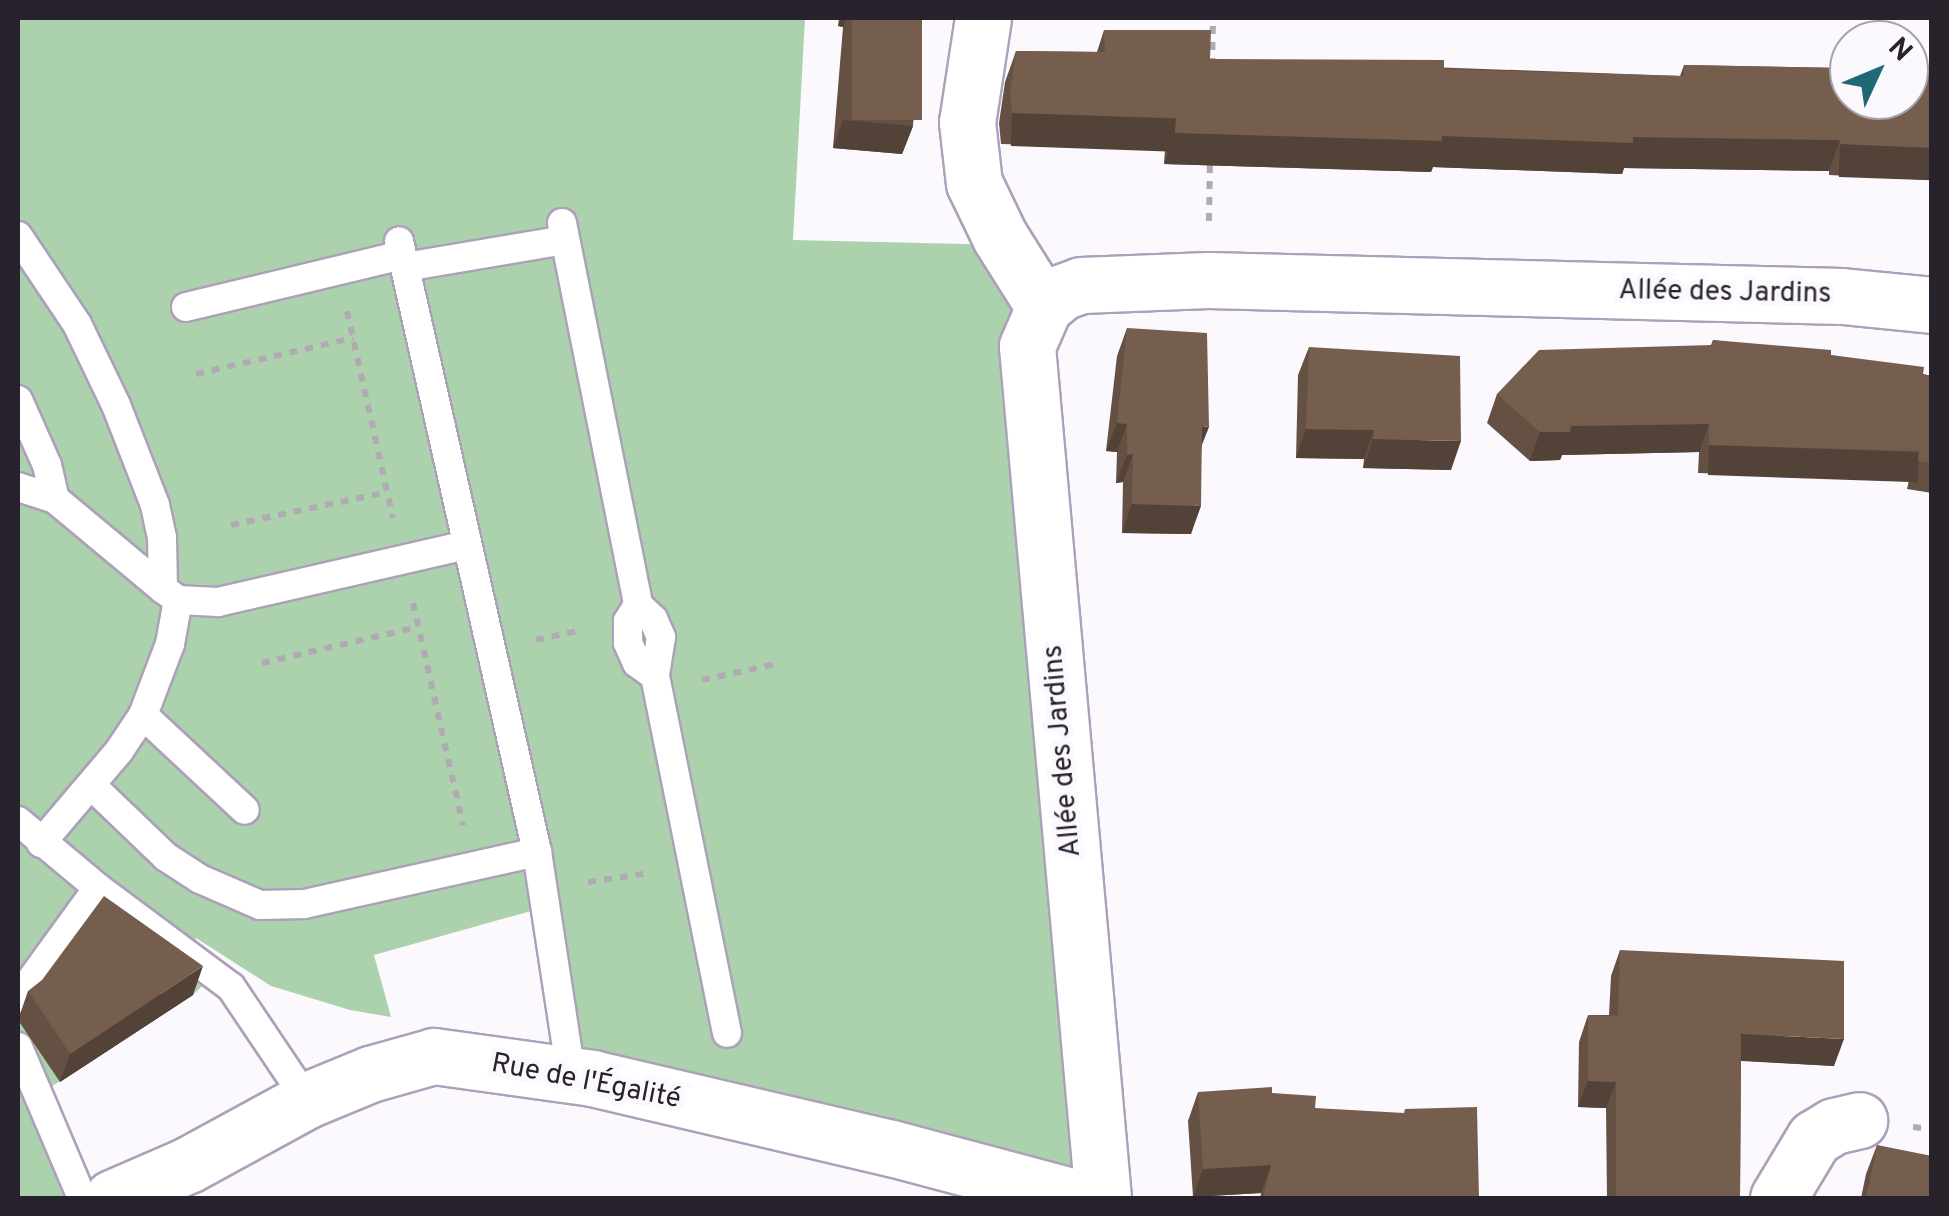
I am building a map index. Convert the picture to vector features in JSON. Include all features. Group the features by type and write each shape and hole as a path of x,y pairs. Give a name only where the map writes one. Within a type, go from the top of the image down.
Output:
{"street":[{"path":"983,18 967,122 974,182 1000,237 1044,307"},
{"name":"Allée des Jardins","path":"1102,1198 1027,346 1044,307 1062,292 1081,285 1208,280 1842,296 1932,305"},
{"name":"Rue de l'Égalité","path":"112,1198 188,1165 306,1100 370,1074 434,1056 571,1074 890,1148 1080,1198"},
{"path":"1778,1198 1814,1138 1834,1126 1859,1120"}],"lane":[{"path":"186,307 402,254 564,231 633,613 653,619 661,637 656,683 727,1032"},
{"path":"18,236 77,324 123,422 158,521 171,595 170,644 142,716 91,785 41,843"},
{"path":"402,254 546,892 571,1074"},
{"path":"18,400 47,465 55,499"},
{"path":"18,487 55,499 171,595 218,602 467,545"},
{"path":"142,716 245,810"},
{"path":"91,785 166,858 222,890 273,908 537,852"},
{"path":"18,821 98,888 231,987 306,1100"},
{"path":"18,998 98,888"},
{"path":"18,1047 82,1198"}],"path":[{"path":"1212,74 1213,18"},
{"path":"1208,280 1210,149"},
{"path":"196,374 353,338"},
{"path":"230,524 388,492"},
{"path":"491,650 633,613"},
{"path":"262,664 418,627"},
{"path":"656,683 780,663"},
{"path":"585,883 694,867"}],"green space":[{"path":"18,18 805,18 793,240 1006,245 1044,307 1102,1198 837,1113 580,1047 558,889 535,895 538,909 374,955 391,1017 350,1010 271,986 196,938 177,965 203,985 193,995 26,1103 64,1198 18,1198"}],"building":[{"path":"852,18 922,18 922,120 852,120"},
{"path":"1104,30 1211,30 1210,59 1444,60 1444,69 1684,76 1684,65 1829,68 1829,120 1929,120 1929,66 1932,66 1932,148 1840,144 1840,140 1633,137 1633,143 1442,136 1442,141 1175,133 1176,118 1012,113 1010,92 1016,51 1105,52"},
{"path":"1127,328 1207,333 1209,427 1202,426 1201,506 1132,504 1133,454 1127,455 1127,424 1117,423"},
{"path":"1713,340 1831,350 1831,355 1924,367 1923,374 1932,376 1932,463 1918,461 1919,451 1709,445 1709,424 1571,426 1570,432 1540,432 1497,394 1539,350 1712,345"},
{"path":"1309,347 1460,356 1461,441 1373,439 1374,430 1306,429"},
{"path":"104,896 203,966 70,1054 28,991 42,980"},
{"path":"1620,950 1844,961 1844,1039 1741,1034 1740,1198 1616,1198 1616,1082 1588,1081 1588,1015 1618,1016"},
{"path":"1272,1087 1272,1093 1316,1096 1315,1108 1404,1113 1405,1109 1477,1107 1479,1198 1263,1198 1271,1165 1203,1169 1198,1092"},
{"path":"1877,1145 1932,1156 1932,1198 1866,1198"}]}
